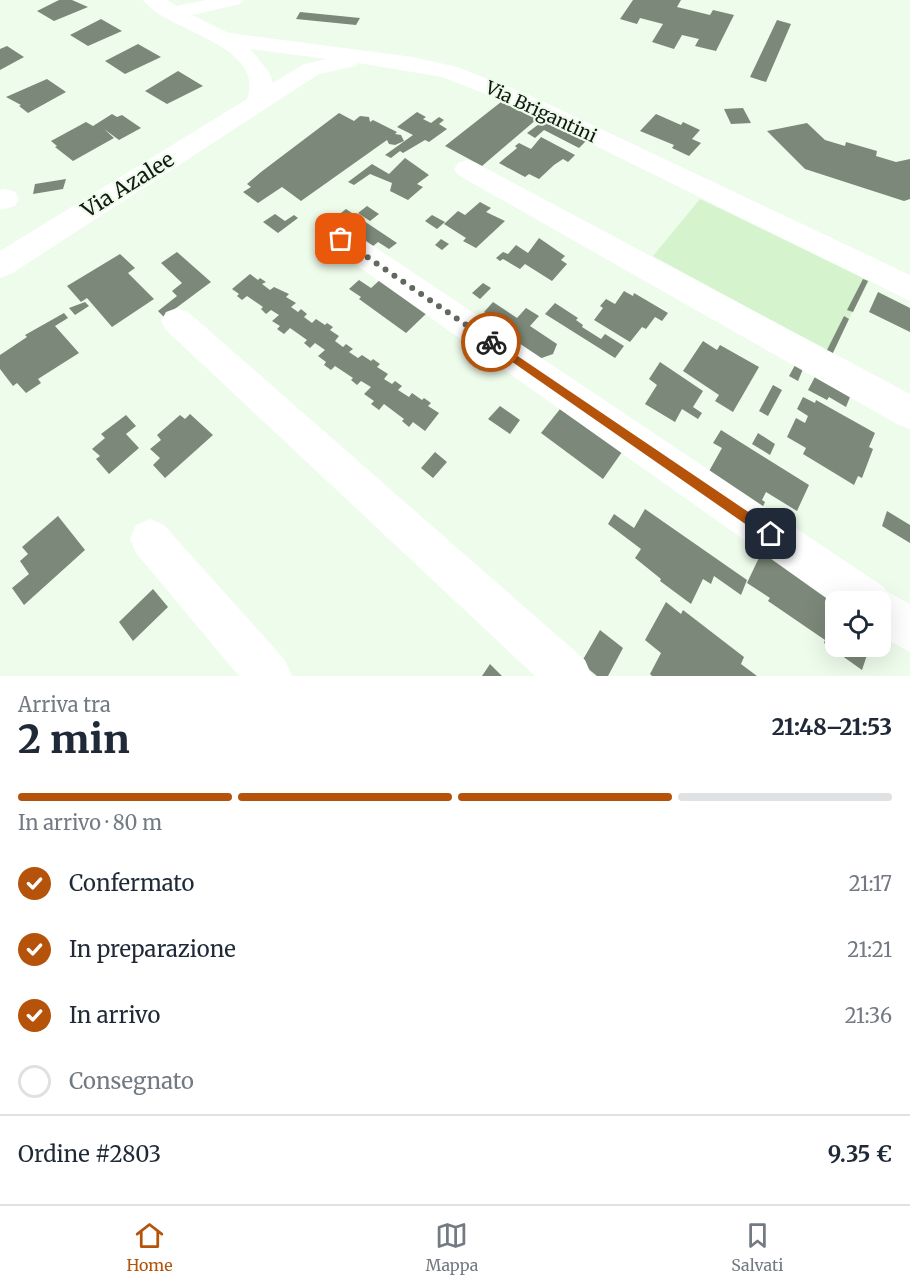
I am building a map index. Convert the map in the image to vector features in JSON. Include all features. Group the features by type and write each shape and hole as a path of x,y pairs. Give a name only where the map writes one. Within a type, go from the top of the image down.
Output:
{"street":[{"path":"161,3 233,0"},
{"name":"Via Brigantini","path":"161,3 225,39 319,54 412,64 449,72 519,99 910,290"},
{"path":"225,39 238,47 258,72"},
{"path":"257,104 262,85 258,65 280,47"},
{"path":"319,54 400,52 412,64"},
{"name":"Via Azalee","path":"0,266 257,104 319,54"},
{"path":"467,169 910,412"},
{"path":"341,239 853,591"},
{"path":"177,321 568,676"},
{"path":"150,539 269,676"},
{"path":"891,617 910,630"}],"green space":[{"path":"700,199 869,281 831,353 653,256"}],"building":[{"path":"59,0 72,0 88,7 54,21 37,11"},
{"path":"633,0 681,0 677,7 710,15 713,10 734,15 716,51 695,46 699,39 682,35 674,49 652,42 663,24 640,18 637,24 620,19"},
{"path":"300,12 360,18 356,25 296,19"},
{"path":"101,19 122,31 88,46 70,35"},
{"path":"777,20 791,24 766,82 750,77"},
{"path":"138,44 161,57 125,74 105,61"},
{"path":"7,46 24,57 0,70 0,49"},
{"path":"178,71 203,86 167,104 145,91"},
{"path":"47,79 66,92 28,113 19,106 21,105 6,97"},
{"path":"501,102 537,119 482,166 445,146"},
{"path":"743,108 751,123 731,124 724,109"},
{"path":"417,112 431,123 439,117 444,120 439,124 447,129 429,142 425,140 403,153 400,151 391,158 385,155 413,135 397,127"},
{"path":"339,113 354,121 360,116 369,117 370,122 373,120 397,132 395,134 401,135 404,141 395,145 389,144 387,140 301,201 282,187 258,203 243,192 251,187 247,184 261,172"},
{"path":"112,114 117,117 122,115 141,128 119,140 104,129 114,138 73,161 51,141 86,122 93,126"},
{"path":"656,114 700,130 692,139 701,143 689,156 672,148 674,145 640,131"},
{"path":"543,121 586,141 579,148 544,130 535,138 527,133"},
{"path":"807,123 825,140 845,146 846,142 877,151 876,156 896,162 910,159 910,199 904,201 805,169 767,131"},
{"path":"541,137 575,155 568,162 563,159 554,165 539,179 529,174 525,177 499,163 517,148 515,146 519,143 531,149"},
{"path":"405,158 429,175 417,184 423,187 408,200 390,191 392,183 370,174 354,185 348,182 372,164 389,174"},
{"path":"66,179 63,189 33,194 35,184"},
{"path":"480,202 491,208 486,212 505,221 476,248 463,241 466,238 444,224 458,211 465,215"},
{"path":"367,206 379,214 370,221 358,213"},
{"path":"346,209 397,243 389,249 378,242 367,251 327,224"},
{"path":"275,214 285,221 294,215 298,218 278,233 263,222"},
{"path":"432,215 445,222 437,229 425,221"},
{"path":"539,238 565,256 561,260 567,264 552,281 525,264 520,269 503,259 500,261 496,258 503,252 508,254 516,245 528,253"},
{"path":"441,239 449,244 442,250 435,245"},
{"path":"177,252 211,282 164,317 158,311 177,296 172,291 182,283 161,263"},
{"path":"120,254 135,268 128,273 154,299 112,327 87,298 81,302 67,286"},
{"path":"250,274 266,282 262,284 270,290 274,287 289,294 286,297 296,303 291,307 298,312 301,309 307,314 304,317 312,323 316,319 333,327 330,330 339,336 335,341 343,347 346,344 353,349 349,352 358,358 362,355 380,364 377,367 388,374 384,379 392,384 395,381 402,386 398,390 409,397 412,393 431,403 428,406 439,413 425,431 413,422 409,427 402,421 404,419 384,404 379,410 371,404 374,401 364,394 371,387 361,381 357,385 351,380 353,378 335,366 331,370 324,365 326,362 318,356 325,350 315,343 310,348 304,343 307,340 290,328 284,334 277,329 280,326 272,321 279,315 271,310 266,314 261,309 263,307 247,296 242,300 237,296 239,294 232,289"},
{"path":"381,279 429,311 406,333 359,299 361,297 349,289 359,280 371,288"},
{"path":"863,279 868,281 853,312 847,310"},
{"path":"483,283 491,288 480,299 472,293"},
{"path":"624,291 633,296 634,293 668,313 662,321 655,317 646,329 642,327 630,342 594,320 603,308 600,306 606,299 615,304"},
{"path":"878,292 910,308 910,332 869,312"},
{"path":"85,302 89,306 75,315 69,308"},
{"path":"493,302 517,318 526,308 539,316 530,326 557,344 553,354 536,360 486,326 493,318 484,312"},
{"path":"555,303 578,318 576,320 583,325 582,327 601,339 605,334 624,346 615,358 545,314"},
{"path":"64,313 68,318 55,326 79,353 38,379 41,383 26,393 17,383 13,386 0,369 0,355 27,337 25,335"},
{"path":"844,316 849,319 832,355 826,352"},
{"path":"703,341 717,350 720,345 759,367 733,412 715,401 719,395 683,371"},
{"path":"799,358 806,362 798,381 789,376"},
{"path":"660,362 703,391 693,407 702,413 698,419 682,409 675,422 645,404 657,385 649,379"},
{"path":"817,373 850,397 846,407 829,397 827,400 808,390"},
{"path":"773,385 782,390 768,416 759,411"},
{"path":"803,397 815,403 816,400 875,433 869,447 873,449 862,478 858,476 854,485 803,454 806,448 787,437 796,418 805,423 808,416 797,409"},
{"path":"500,406 520,420 510,434 488,419"},
{"path":"560,409 622,452 603,479 541,433"},
{"path":"190,414 213,435 165,478 153,465 160,458 150,449 161,440 157,435 180,415 185,419"},
{"path":"126,415 136,426 126,434 139,448 109,474 96,459 100,456 92,449 105,438 101,434"},
{"path":"721,430 809,485 797,511 766,492 762,500 765,502 757,519 703,482 722,448 713,443"},
{"path":"758,433 775,444 770,455 752,444"},
{"path":"435,452 447,462 433,478 421,468"},
{"path":"645,509 747,580 741,595 714,576 711,584 703,579 691,604 660,581 661,579 635,558 641,549 608,524 614,514 634,528"},
{"path":"887,511 910,525 910,543 882,526"},
{"path":"58,516 85,550 24,605 12,588 29,574 20,561 28,554 22,547"},
{"path":"764,547 825,594 825,640 768,601 770,598 747,583"},
{"path":"153,589 168,607 133,641 119,622"},
{"path":"666,602 681,614 683,610 744,657 741,664 757,676 652,676 650,674 661,653 645,640"},
{"path":"600,630 623,648 608,676 597,676 581,663"},
{"path":"844,657 866,657 862,670"},
{"path":"490,664 502,676 482,676"}],"way so far":[{"path":"341,239 491,342"}],"route":[{"path":"491,342 771,534"}]}
